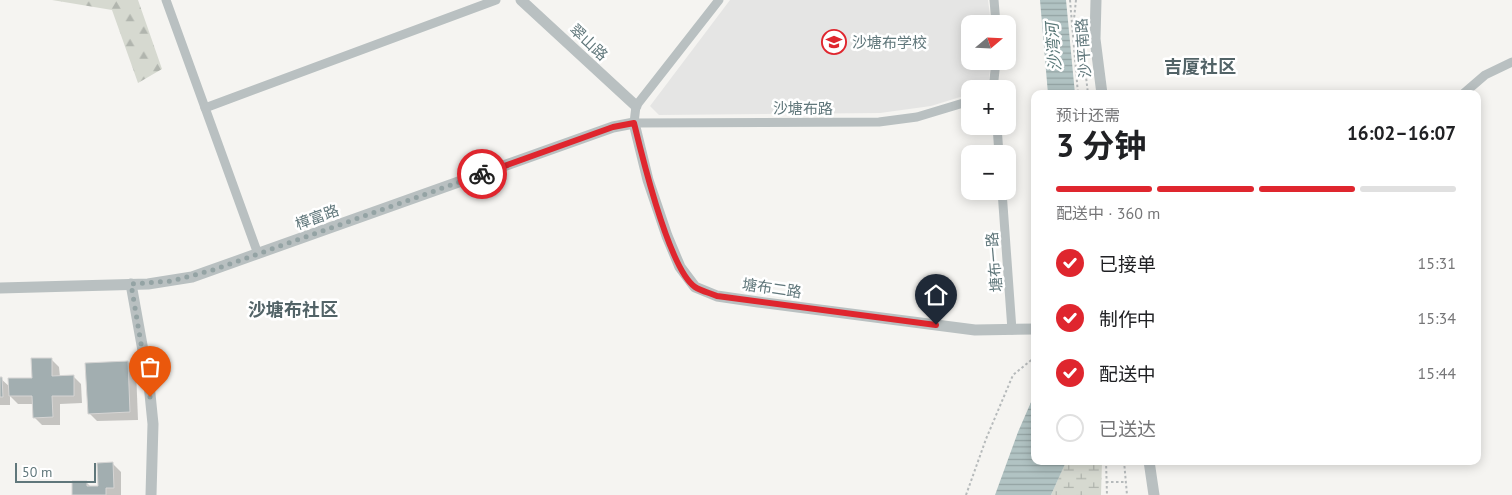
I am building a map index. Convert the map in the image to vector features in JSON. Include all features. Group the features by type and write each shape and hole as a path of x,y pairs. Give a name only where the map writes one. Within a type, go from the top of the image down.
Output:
{"street":[{"path":"166,0 258,254"},
{"path":"205,108 496,0"},
{"name":"翠山路","path":"521,0 636,106"},
{"path":"634,123 636,106 719,0"},
{"path":"994,0 995,15"},
{"name":"沙平南路","path":"1096,0 1095,39 1101,90"},
{"path":"1468,90 1485,75 1512,62"},
{"name":"沙塘布路","path":"634,123 879,122 917,117 961,104"},
{"name":"樟富路","path":"0,288 131,284 172,281 192,277 613,127 634,123"},
{"name":"塘布二路","path":"634,123 648,180 667,236 680,267 695,287 717,296 768,304 975,330 1031,328"},
{"name":"塘布一路","path":"1003,200 1017,330"},
{"path":"131,284 153,424 151,495"},
{"path":"1150,465 1154,495"}],"path":[{"path":"1070,0 1078,90"},
{"path":"1076,0 1074,20 1084,59 1088,90"},
{"path":"966,495 1012,375 1031,360"},
{"path":"1106,465 1107,495"},
{"path":"1124,465 1127,495"},
{"path":"1106,482 1126,482"}],"shaded area":[{"name":"沙塘布学校","path":"730,0 988,0 990,15 961,15 961,70 990,70 989,80 961,80 961,97 931,106 880,113 659,115 650,106"}],"green space":[{"path":"52,0 138,0 162,69 138,83 112,10"},
{"path":"1064,465 1102,465 1101,495 1051,495"}],"water":[{"name":"沙湾河","path":"1040,0 1066,0 1075,90 1048,90"},
{"path":"1031,402 1031,465 1065,465 1051,495 995,495"}],"building":[{"path":"31,358 52,358 52,376 74,375 74,396 52,396 53,417 33,418 32,396 9,396 8,378 32,378"},
{"path":"128,361 130,412 88,414 85,363"},
{"path":"0,377 2,377 3,397 0,397"},
{"path":"113,462 114,488 106,488 106,495 72,495 72,481 87,481 87,486 98,486 97,463"}],"way so far":[{"path":"150,397 131,284 148,284 192,277 482,174"}],"place":[{"name":"沙塘布学校","path":"834,42"}],"district":[{"name":"吉厦社区","path":"1200,66"},
{"name":"沙塘布社区","path":"293,309"}],"route":[{"path":"482,174 613,127 634,123 648,180 667,236 680,267 695,287 717,296 936,325"}]}
